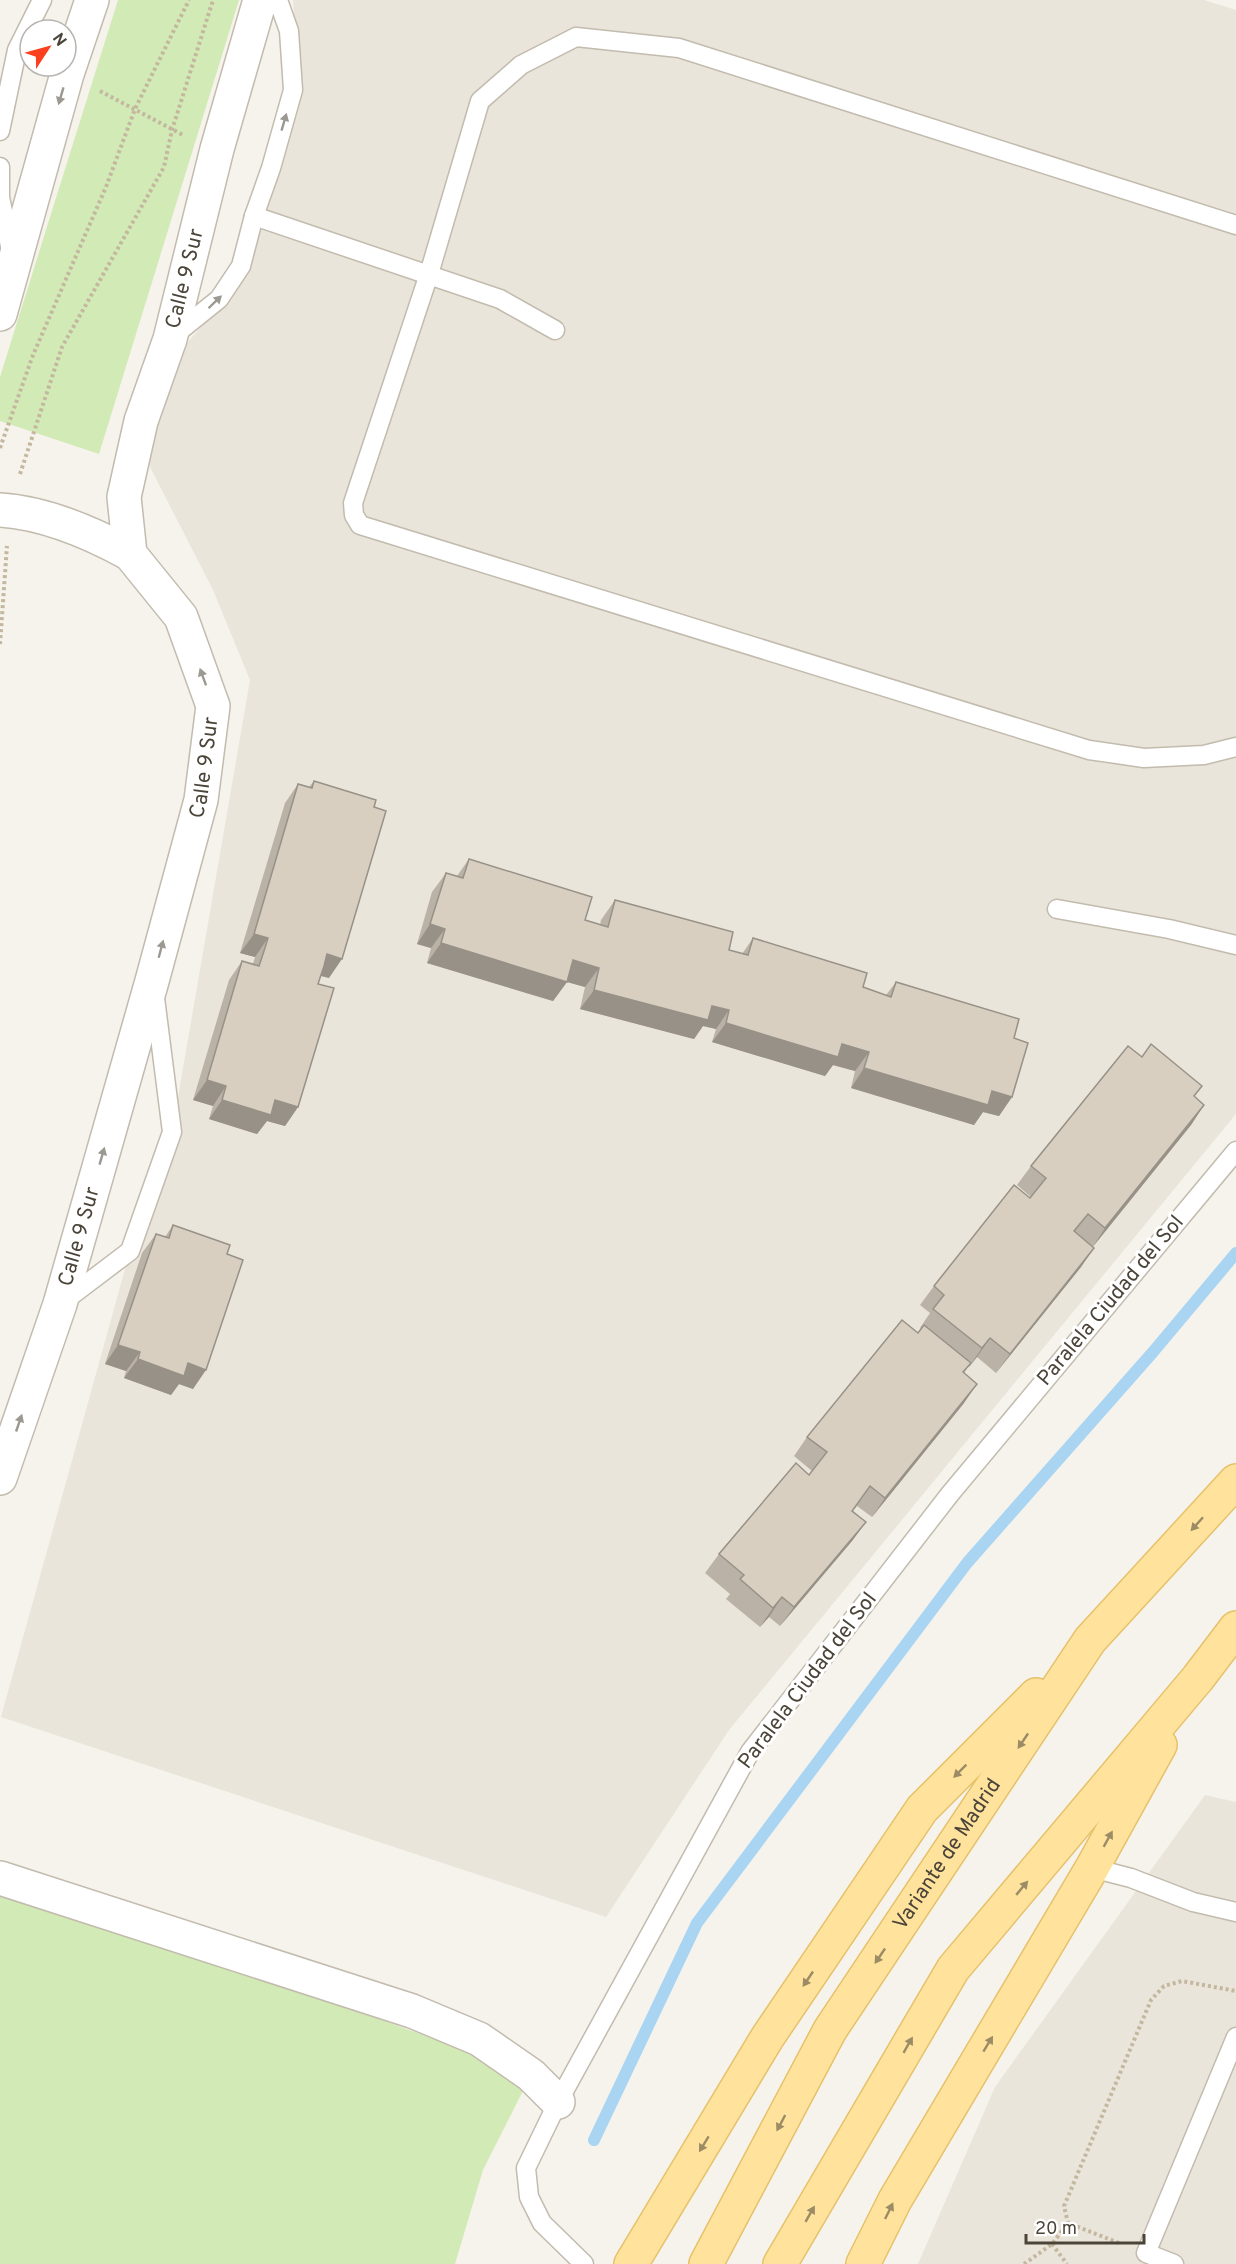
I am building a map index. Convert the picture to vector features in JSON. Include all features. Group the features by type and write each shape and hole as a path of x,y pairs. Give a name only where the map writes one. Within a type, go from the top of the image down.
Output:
{"main road":[{"name":"Variante de Madrid","path":"705,2264 830,2030 1090,1640 1236,1480"},
{"path":"780,2264 953,1969 1198,1678 1236,1628"},
{"path":"632,2264 767,2038 922,1809 1090,1640"},
{"path":"863,2264 895,2200 1092,1868 1198,1678"}],"street":[{"path":"78,41 92,0"},
{"name":"Calle 9 Sur","path":"0,1478 60,1304 201,800 213,706 181,617 130,554 124,497 141,421 170,339 217,149 260,0"},
{"path":"0,314 66,78"},
{"path":"5,510 53,520 90,532 130,554"},
{"path":"0,1878 412,2011 479,2039 531,2075 558,2102"}],"lane":[{"path":"0,131 9,48 42,0"},
{"path":"170,339 219,300 241,266 293,90 289,31 278,0"},
{"path":"1236,225 679,48 576,37 521,65 480,101 429,274 353,503 354,515 360,525 1089,750 1144,758 1204,755 1236,747"},
{"path":"0,167 0,197 14,261"},
{"path":"254,216 500,299 555,330"},
{"path":"1057,909 1169,928 1236,945"},
{"path":"60,1304 130,1251 172,1132 152,981"},
{"name":"Paralela Ciudad del Sol","path":"584,2264 542,2223 529,2196 525,2168 558,2102 750,1752 950,1494 1236,1151"},
{"path":"1092,1868 1131,1878 1193,1902 1236,1912"},
{"path":"1174,2264 1146,2253 1236,2037"}],"path":[{"path":"0,448 33,356 106,187 135,109 189,0"},
{"path":"0,644 5,510 62,347 164,167 172,130 213,0"},
{"path":"75,78 172,130 217,149"},
{"path":"1068,2223 1064,2206 1151,2000 1164,1986 1182,1981 1236,1991"},
{"path":"1024,2264 1052,2244 1068,2223"},
{"path":"1068,2223 1146,2253"},
{"path":"1052,2244 1067,2264"}],"shaded area":[{"path":"293,0 1204,0 1236,10 1236,1114 729,1730 606,1917 1,1717 130,1251 172,1132 250,680 213,590 149,465 169,363 244,279 300,104"},
{"path":"1205,1795 1236,1802 1236,2264 918,2264 995,2087"}],"green space":[{"path":"118,0 239,0 99,454 0,421 0,377"},
{"path":"0,1879 531,2075 483,2170 455,2264 0,2264"}],"building":[{"path":"314,781 376,800 374,807 386,811 342,959 327,954 318,984 334,988 298,1107 275,1100 271,1115 222,1100 226,1086 207,1080 242,961 259,966 265,948 268,938 254,934 298,784 312,788"},
{"path":"469,859 592,897 585,920 608,927 615,900 733,932 729,950 748,955 753,938 867,973 863,987 891,997 896,982 1019,1019 1014,1038 1028,1043 1012,1097 992,1091 988,1105 864,1068 869,1052 842,1044 838,1057 726,1023 729,1010 712,1006 708,1020 594,990 599,968 573,960 567,982 441,943 445,929 430,924 446,873 463,878"},
{"path":"1151,1044 1202,1086 1194,1096 1204,1105 1105,1228 1088,1214 1074,1231 1094,1248 1010,1354 990,1338 982,1348 933,1309 944,1295 934,1286 1014,1185 1030,1198 1046,1178 1031,1166 1128,1046 1142,1057"},
{"path":"173,1225 230,1245 227,1254 243,1260 206,1370 188,1363 184,1376 138,1359 140,1352 118,1345 156,1234 169,1238"},
{"path":"902,1320 918,1333 924,1325 971,1363 963,1372 977,1384 885,1498 870,1486 852,1511 866,1522 794,1607 782,1597 773,1608 740,1579 744,1575 719,1554 796,1463 809,1475 827,1452 807,1437"}],"waterway":[{"path":"594,2140 697,1923 967,1563 1153,1352 1236,1253"}]}
